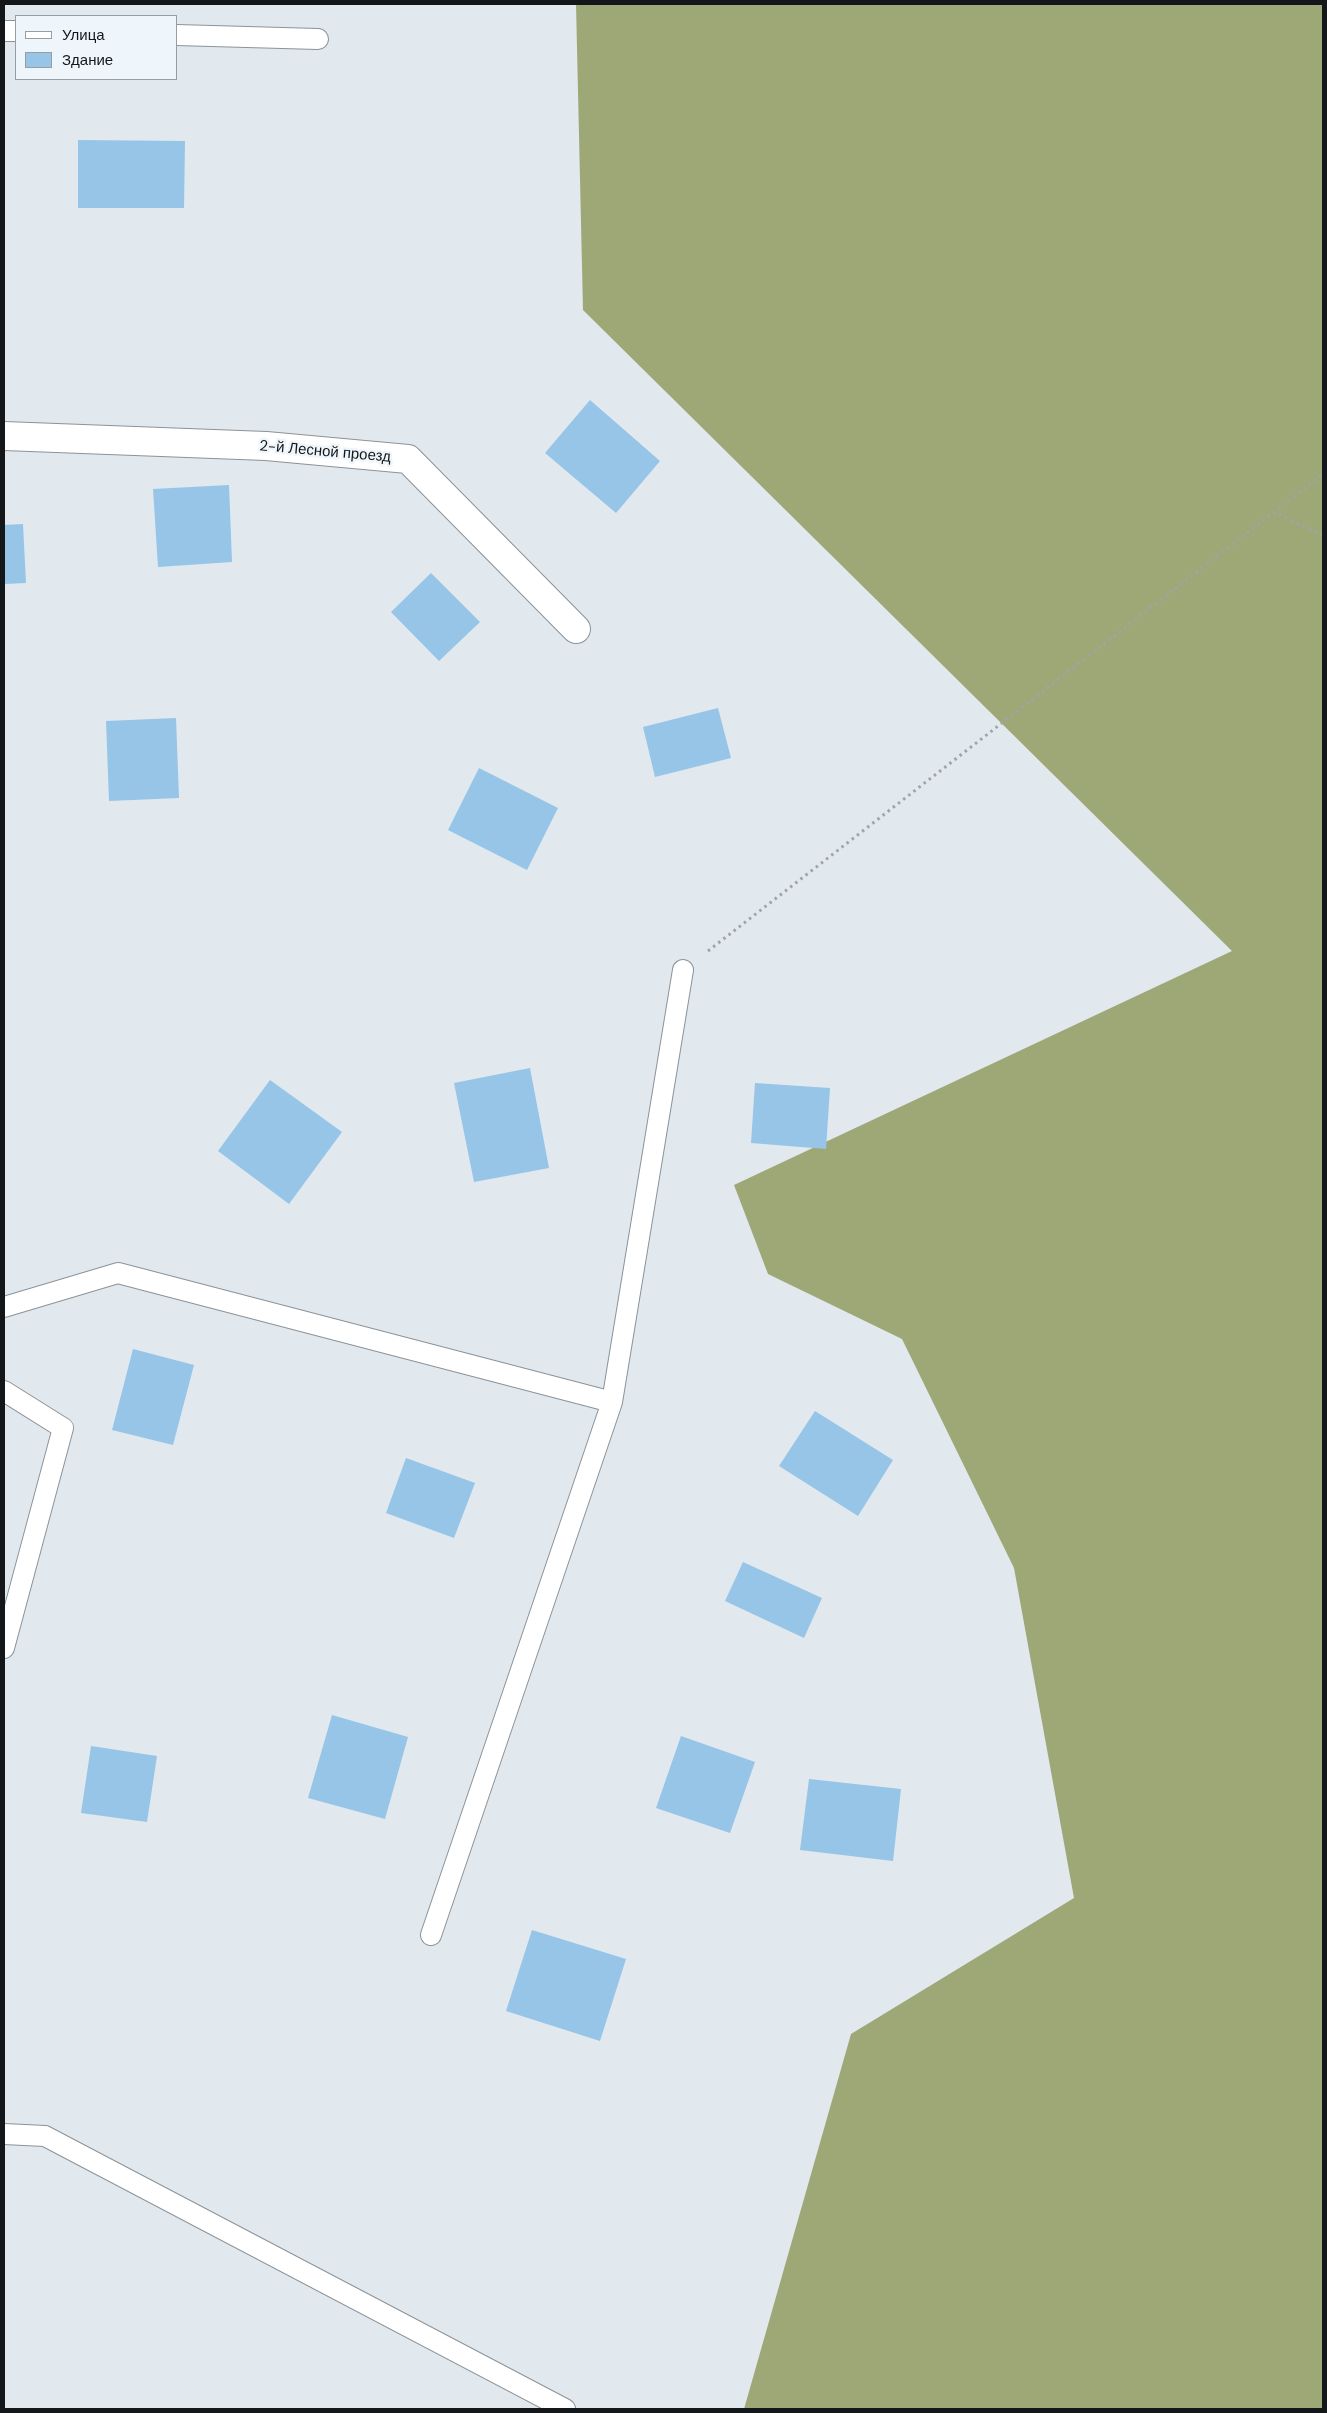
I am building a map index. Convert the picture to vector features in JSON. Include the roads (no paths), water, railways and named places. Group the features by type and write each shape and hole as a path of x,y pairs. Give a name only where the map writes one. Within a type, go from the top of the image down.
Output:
{"street":[{"name":"2-й Лесной проезд","path":"4,436 266,446 408,459 576,629"}],"lane":[{"path":"178,35 318,39"},
{"path":"431,1936 612,1402 683,970"},
{"path":"4,1307 118,1273 612,1402"},
{"path":"4,1391 63,1428 4,1648"},
{"path":"4,2134 45,2136 565,2409"}]}
